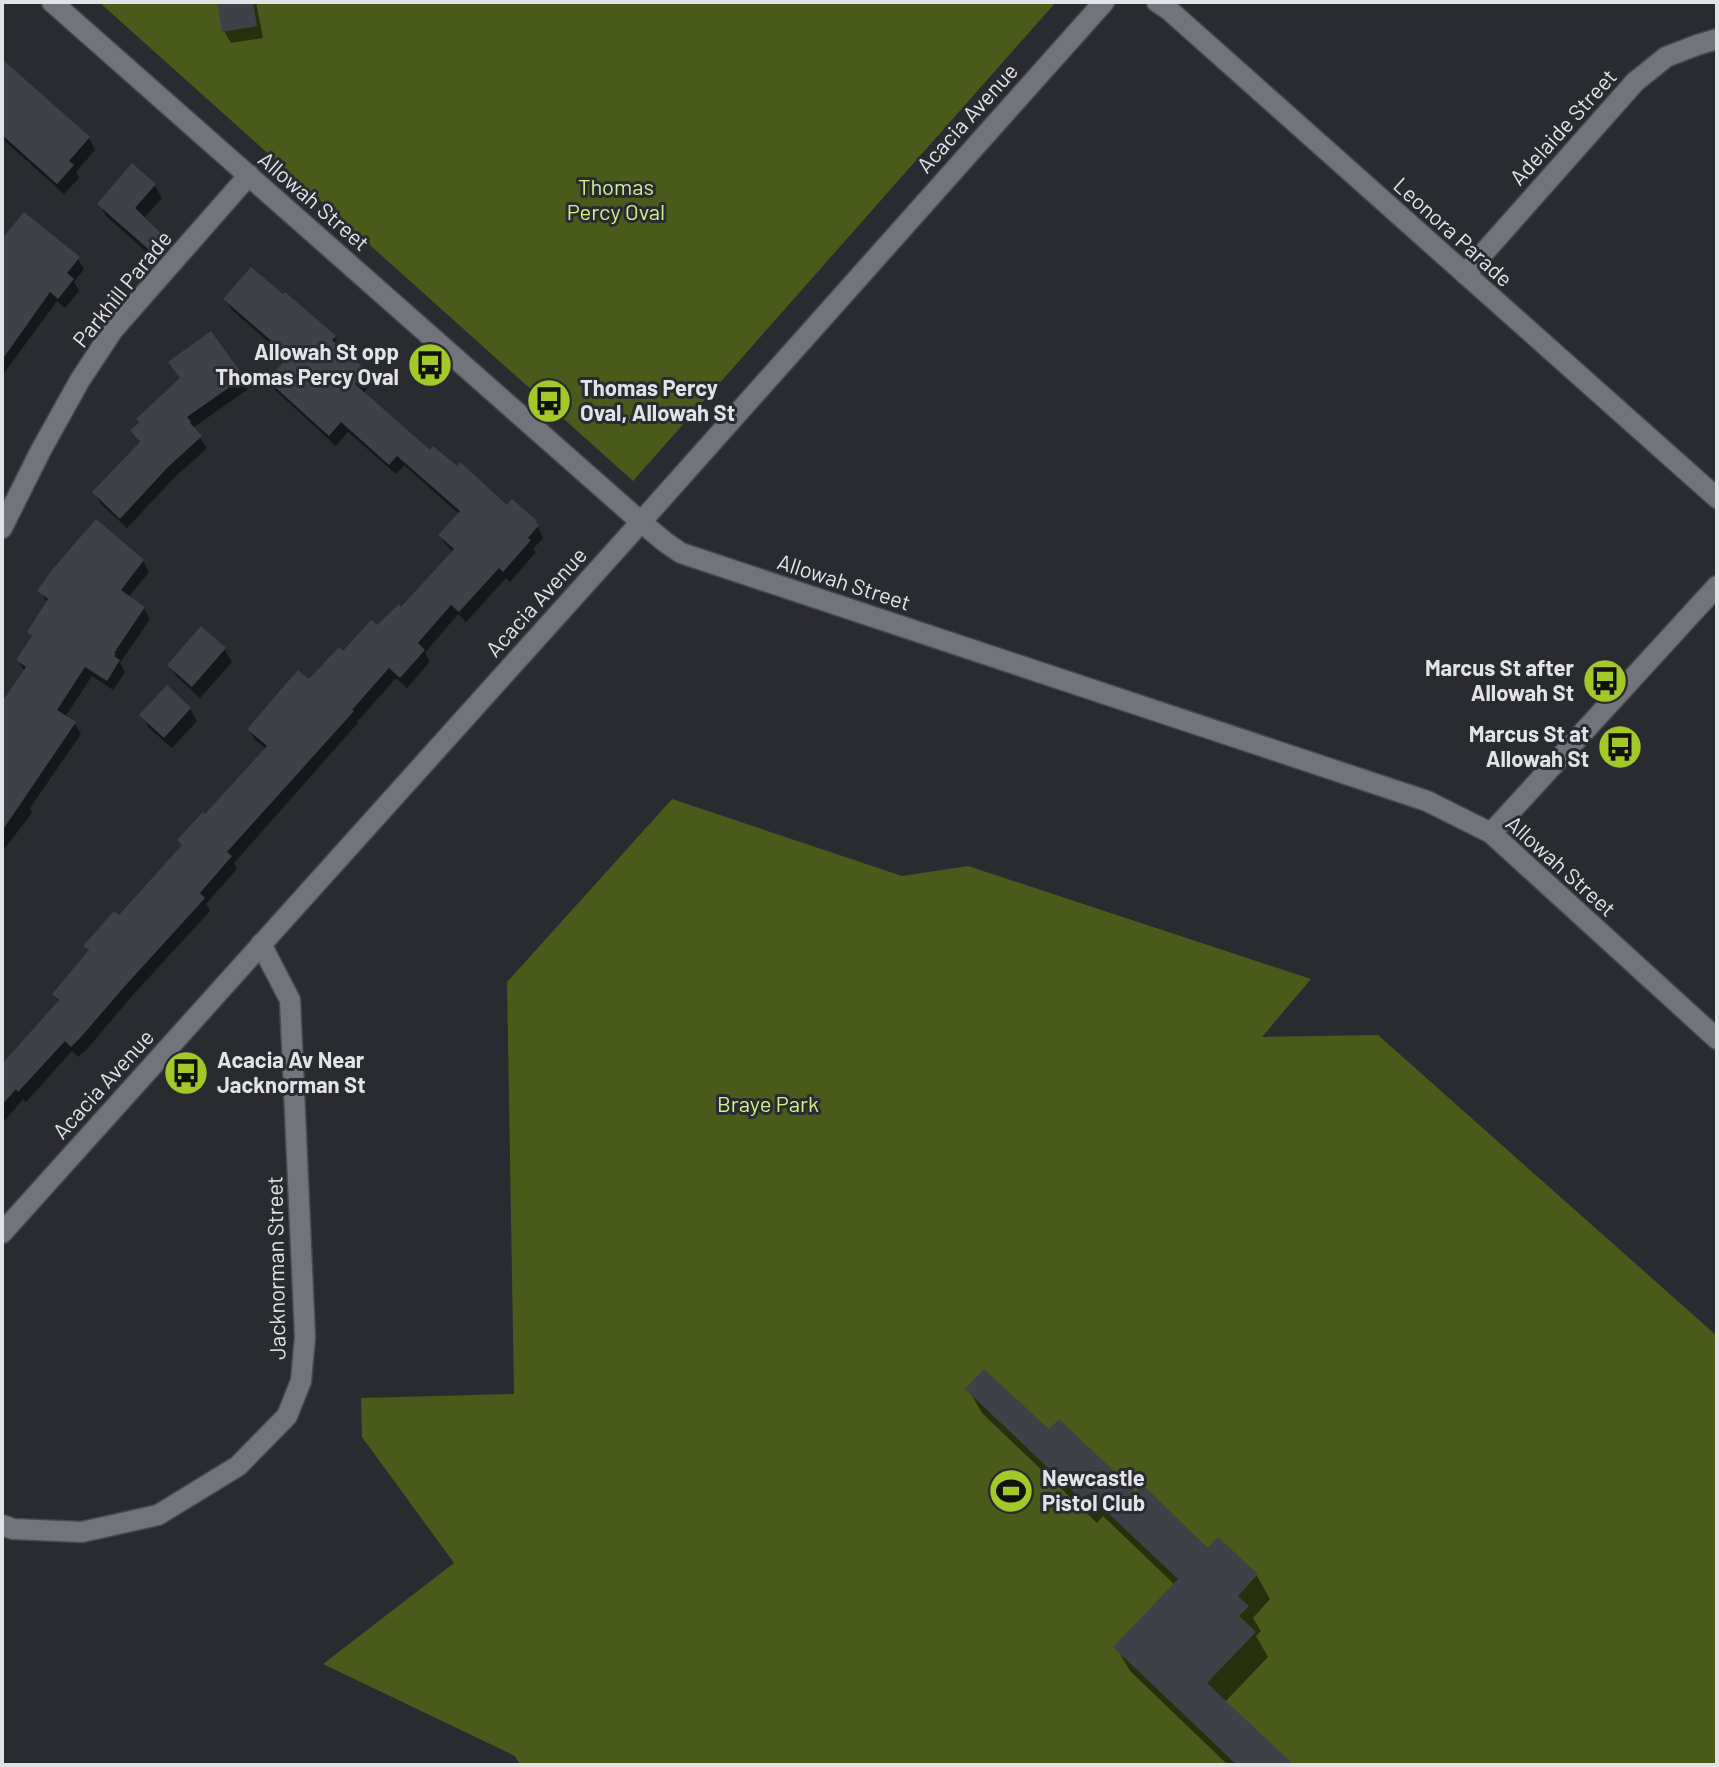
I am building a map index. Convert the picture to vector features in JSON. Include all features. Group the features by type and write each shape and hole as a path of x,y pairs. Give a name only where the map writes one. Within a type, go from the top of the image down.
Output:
{"street":[{"name":"Allowah Street","path":"52,2 641,522 681,553 1427,801 1491,833 1717,1039"},
{"name":"Acacia Avenue","path":"2,1233 1104,2"},
{"name":"Leonora Parade","path":"1157,2 1717,498"},
{"name":"Adelaide Street","path":"1465,274 1635,82 1666,57 1717,39"},
{"name":"Parkhill Parade","path":"2,528 80,380 113,330 249,175"},
{"path":"1491,833 1717,586"},
{"name":"Jacknorman Street","path":"2,1525 13,1529 82,1532 158,1515 238,1466 287,1416 301,1381 305,1337 290,1000 261,944"}],"green space":[{"name":"Thomas Percy Oval","path":"99,2 1056,2 633,481"},
{"name":"Braye Park","path":"672,799 902,876 968,866 1311,979 1262,1037 1378,1035 1717,1336 1717,1765 520,1765 515,1756 323,1664 454,1563 362,1437 361,1398 514,1394 507,982"}],"building":[{"path":"217,2 253,2 257,26 222,32"},
{"path":"2,59 90,137 69,161 74,165 57,184 2,135"},
{"path":"132,163 156,184 135,208 167,239 154,254 97,204"},
{"path":"24,212 80,257 67,273 74,279 58,299 50,292 2,360 2,239"},
{"path":"251,267 336,336 332,340 367,371 355,384 430,450 433,446 457,466 460,462 507,505 512,499 539,525 528,538 531,540 503,572 499,568 459,612 451,605 418,643 425,650 400,678 389,668 227,852 232,856 200,893 205,898 81,1037 71,1047 65,1041 2,1105 2,1064 59,1000 52,994 89,950 83,946 114,911 119,915 182,845 177,840 267,746 247,729 298,670 309,679 339,647 343,651 371,620 377,625 399,604 401,607 454,549 438,535 460,511 397,456 389,465 341,422 329,436 267,380 289,356 223,299"},
{"path":"211,331 244,377 187,417 202,436 120,519 92,492 140,442 130,430 139,423 136,419 180,378 168,362"},
{"path":"96,519 144,560 121,590 145,607 114,653 120,660 107,681 85,667 57,710 76,722 2,831 2,702 26,667 16,660 32,636 27,632 48,599 37,591"},
{"path":"201,626 226,648 192,687 167,665"},
{"path":"167,685 191,708 164,738 139,715"},
{"path":"984,1369 1049,1429 1059,1419 1136,1492 1143,1485 1208,1548 1218,1537 1258,1574 1238,1596 1249,1606 1239,1616 1256,1632 1207,1683 1294,1765 1237,1765 1113,1647 1178,1579 1088,1494 1082,1500 965,1389"}],"place":[{"name":"Allowah St opp Thomas Percy Oval","path":"430,365"},
{"name":"Thomas Percy Oval, Allowah St","path":"549,401"},
{"name":"Marcus St after Allowah St","path":"1605,681"},
{"name":"Marcus St at Allowah St","path":"1620,747"},
{"name":"Acacia Av Near Jacknorman St","path":"186,1073"},
{"name":"Newcastle Pistol Club","path":"1011,1491"}]}
